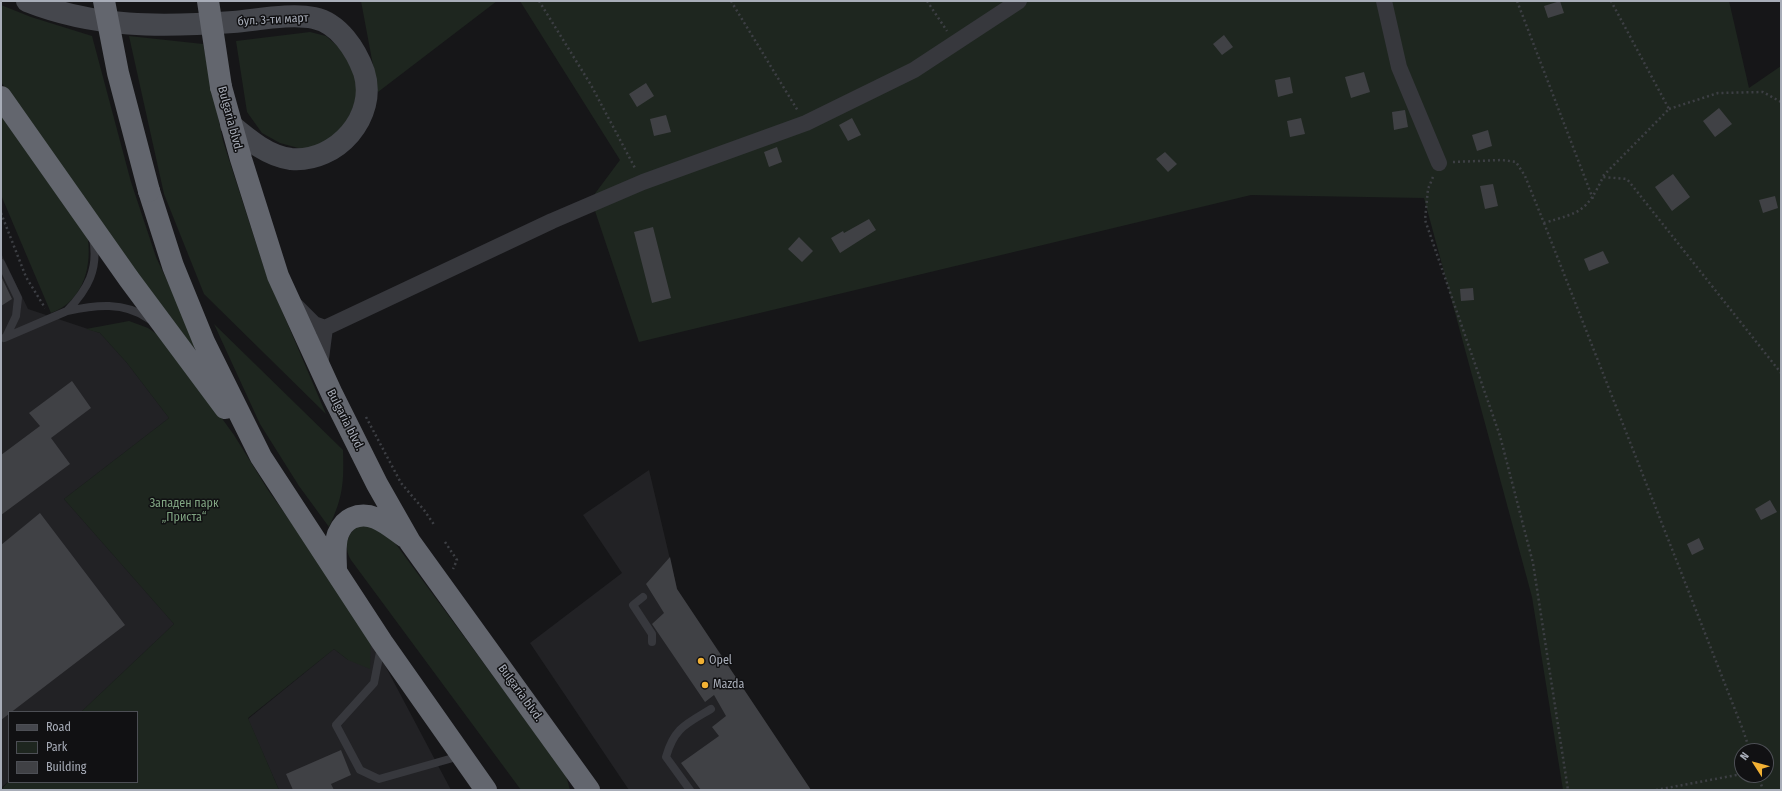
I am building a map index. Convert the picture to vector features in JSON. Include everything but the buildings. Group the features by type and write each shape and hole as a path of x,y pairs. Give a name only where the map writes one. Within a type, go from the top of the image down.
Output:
{"highway":[{"path":"104,1 118,74 149,191 173,266 204,342 261,457"},
{"name":"Bulgaria blvd.","path":"208,1 221,87 231,126 278,276 320,368 377,484 410,542 590,790"},
{"path":"1,97 90,223 261,457 382,642 486,790"},
{"path":"336,571 338,534 342,525 349,519 358,515 368,514 379,519 410,542"}],"main road":[{"name":"бул. 3-ти март","path":"27,1 68,14 105,22 141,26 232,22 294,17 315,18 333,27 347,40 360,61 366,79 367,99 361,118 349,136 330,150 310,158 291,159 270,153 250,141 231,126"}],"street":[{"path":"285,292 305,317 314,324 325,328 552,221 643,182 806,123 914,70 1018,1"},
{"path":"1384,1 1399,67 1439,163"},
{"path":"320,368 325,328"}],"lane":[{"path":"67,311 81,297 92,271 94,245 90,223"},
{"path":"1,263 18,298 16,316 3,338"},
{"path":"3,338 67,311 103,306 129,309 141,313 175,340"},
{"path":"643,597 632,605 652,634 652,642"},
{"path":"382,642 374,684 336,725 360,770 379,779 462,756"},
{"path":"690,790 666,757 670,743 678,730 711,709"}],"path":[{"path":"539,1 591,85 643,182"},
{"path":"731,1 806,123"},
{"path":"927,1 955,43"},
{"path":"1517,1 1593,199"},
{"path":"1611,1 1669,109"},
{"path":"1544,223 1577,213 1593,199 1603,177 1669,109 1718,93 1762,92 1781,102"},
{"path":"1568,790 1533,563 1500,436 1426,220 1428,189 1439,163 1474,160 1516,162 1525,176 1747,743"},
{"path":"1603,177 1627,179 1781,373"},
{"path":"1,213 26,277 51,318"},
{"path":"364,414 401,483 424,510 435,526"},
{"path":"445,542 457,560"},
{"path":"1656,790 1734,775"}],"shaded area":[{"path":"1,253 28,309 100,333 127,363 169,418 64,499 174,624 82,711 8,711 8,782 1,788"},
{"path":"649,470 677,589 811,790 629,790 530,643 622,573 583,515"},
{"path":"371,639 451,790 279,790 248,719 334,649 348,660"}],"green space":[{"path":"361,1 497,1 378,92"},
{"path":"520,1 1729,1 1749,88 1781,66 1781,790 1563,790 1532,597 1424,198 1251,195 639,342 591,199 620,160"},
{"path":"1,5 31,17 92,36 131,182 156,257 206,364 124,257 1,82"},
{"path":"310,32 326,36 342,50 357,71 360,92 341,134 321,146 302,149 280,143 262,133 247,112 236,41"},
{"path":"129,36 203,44 223,141 265,271 326,414 204,294 164,194"},
{"path":"1,112 87,233 89,257 84,280 71,300 51,313 1,195"},
{"name":"Западен парк „Приста“","path":"129,321 148,328 164,339 234,435 268,490 331,578 371,639 370,669 348,660 334,649 248,718 279,790 1,790 8,782 138,783 138,711 82,711 174,624 64,499 169,418 127,363 100,333 86,329"},
{"path":"214,324 343,450 342,490 329,527 299,486 260,424"},
{"path":"361,524 387,532 566,775 570,790 521,790 351,560 347,550 348,540 352,531"}],"place":[{"name":"Opel","path":"701,661"},
{"name":"Mazda","path":"705,685"}]}
